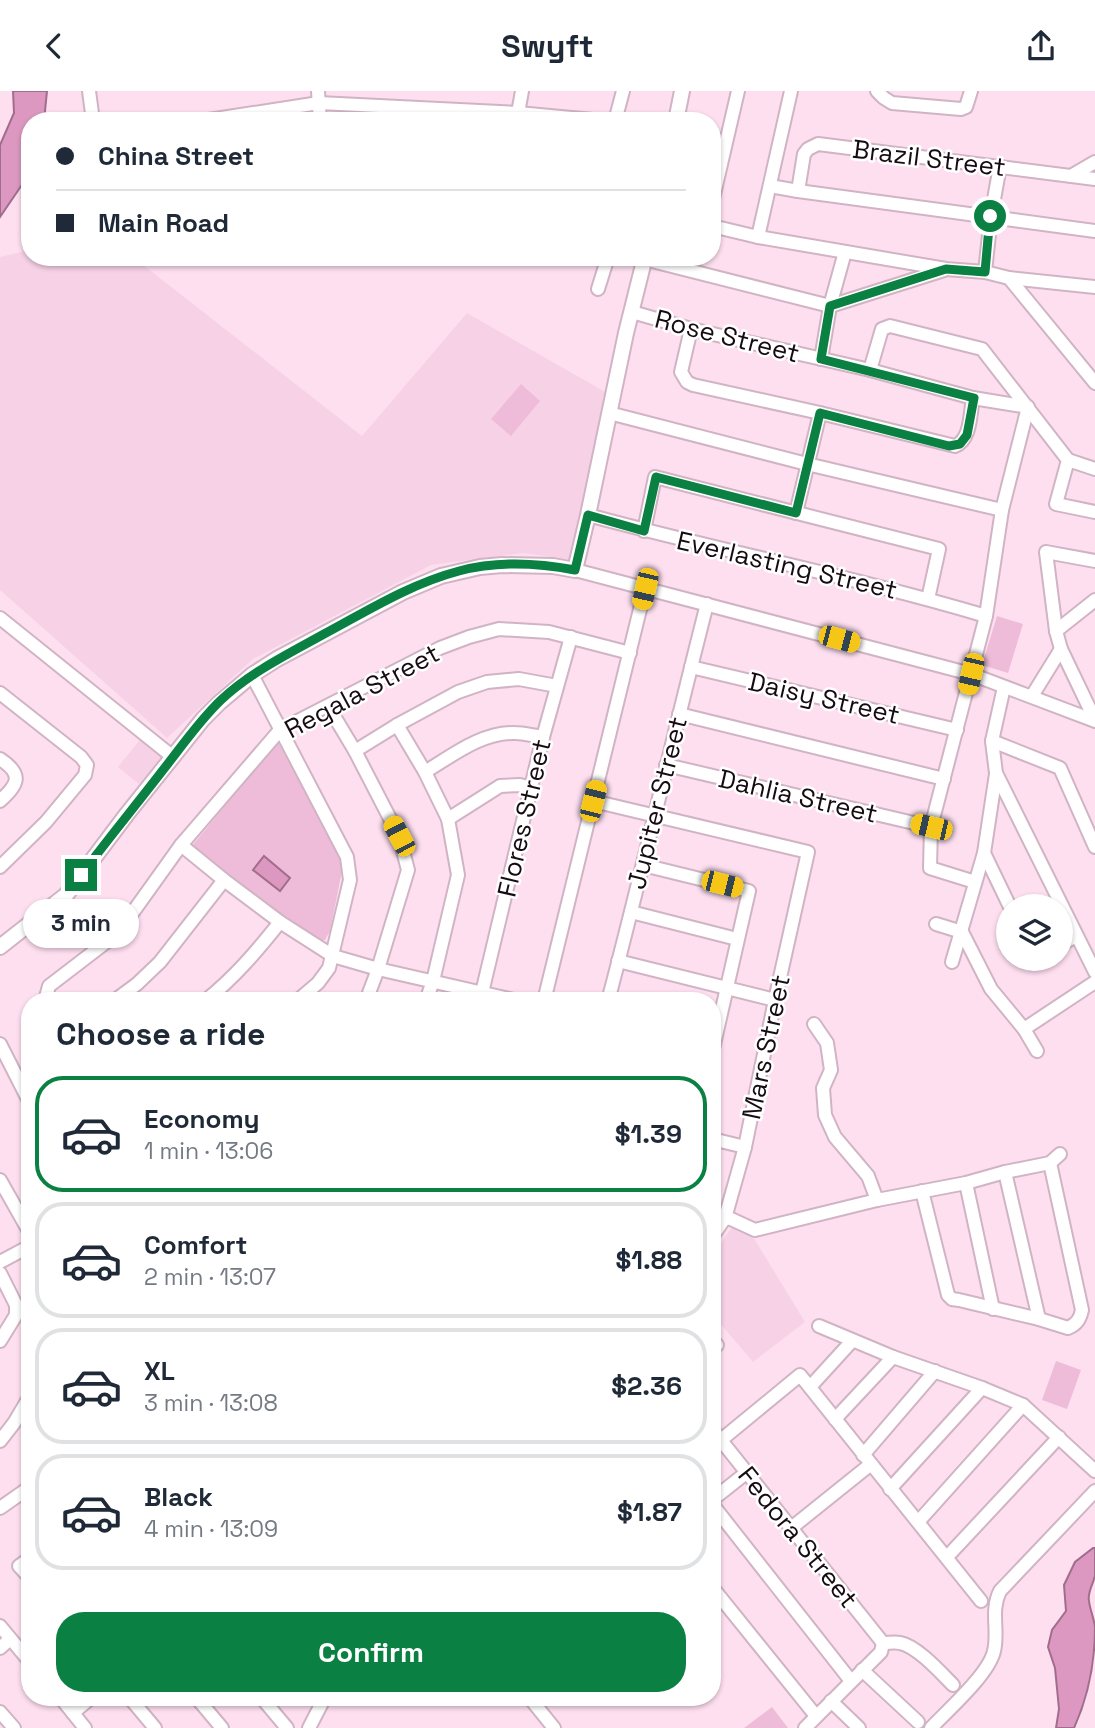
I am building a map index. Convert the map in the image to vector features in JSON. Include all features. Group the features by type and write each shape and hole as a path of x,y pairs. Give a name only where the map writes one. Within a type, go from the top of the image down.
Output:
{"main road":[{"path":"678,112 682,91"},
{"path":"0,947 66,895 127,814 211,711 252,675 403,591 441,576 502,565 553,566 575,570 643,266"}],"street":[{"path":"89,91 92,112"},
{"path":"518,112 522,91"},
{"path":"617,112 623,91"},
{"path":"721,164 738,91"},
{"path":"758,237 791,91"},
{"path":"877,91 892,103 961,109 966,107 971,91"},
{"path":"246,112 318,97 506,112"},
{"name":"Brazil Street","path":"798,191 804,154 807,149 818,144 1095,179"},
{"path":"1071,176 1095,162"},
{"path":"985,272 990,216 1000,166"},
{"path":"770,186 1095,231"},
{"path":"721,228 946,269 1095,287"},
{"path":"821,359 830,306 845,251"},
{"path":"598,289 605,266"},
{"path":"676,266 830,306 946,269"},
{"path":"1009,278 1095,383"},
{"name":"Rose Street","path":"632,312 974,398 1028,407"},
{"path":"870,370 882,330 890,326 982,349 1068,460 1095,469"},
{"path":"691,329 681,372 693,385 955,446 967,435 974,398"},
{"path":"975,882 930,867 931,827 986,616 1002,510 1028,407"},
{"path":"609,413 1002,510"},
{"path":"796,513 820,413"},
{"path":"1068,460 1056,504 1095,512"},
{"path":"644,531 656,477 939,549 928,599"},
{"name":"Everlasting Street","path":"588,515 644,531 928,599 986,616"},
{"path":"1095,561 1046,552 1056,631 1061,649 1095,720"},
{"path":"575,570 971,674 1095,720"},
{"path":"546,992 645,589"},
{"path":"1056,631 1095,601"},
{"name":"Jupiter Street","path":"610,992 707,604"},
{"path":"0,618 173,757"},
{"name":"Regala Street","path":"47,992 49,986 123,926 181,845 280,730 440,648 499,629 550,632 630,653"},
{"name":"Flores Street","path":"482,992 543,737 571,637"},
{"path":"1032,696 1061,649"},
{"name":"Daisy Street","path":"691,667 957,730"},
{"path":"252,675 347,857 350,880 333,956 329,968 308,992"},
{"path":"355,751 458,692 486,682 519,679 557,686"},
{"path":"952,963 984,853 996,773 992,741 1004,687"},
{"path":"0,693 81,757 87,765 85,775 46,822 0,867"},
{"path":"328,706 355,751 399,836 408,870 369,992"},
{"path":"679,714 944,779"},
{"path":"397,725 425,772 448,819 458,875 429,992"},
{"path":"425,772 470,744 495,734 517,732 543,737"},
{"path":"992,741 1060,768 1095,847"},
{"path":"0,759 16,773 16,782 0,801"},
{"name":"Dahlia Street","path":"666,765 931,827"},
{"path":"996,773 1095,972"},
{"path":"448,819 500,786 520,785 531,788"},
{"path":"593,801 653,816"},
{"name":"Mars Street","path":"653,816 808,852 745,1147 721,1223"},
{"path":"181,845 280,922 333,956 466,992"},
{"path":"984,853 1004,894"},
{"path":"643,865 749,891 721,1011"},
{"path":"126,992 160,962 223,880"},
{"path":"631,912 737,939"},
{"path":"216,992 259,950 280,922"},
{"path":"936,924 962,932 991,989 1024,1029 1037,1051"},
{"path":"618,961 775,1000"},
{"path":"1024,1029 1095,982"},
{"path":"814,1024 827,1043 829,1057 830,1075 823,1088 825,1115 835,1137 868,1176 877,1200"},
{"path":"0,1044 21,1085"},
{"path":"721,1141 745,1147"},
{"path":"724,1218 755,1230 877,1200 922,1191 966,1183 1055,1158 1082,1310 1080,1319 1068,1328 952,1299 948,1295 922,1191"},
{"path":"1005,1172 1039,1319"},
{"path":"0,1180 5,1200 21,1221"},
{"path":"966,1183 993,1309"},
{"path":"0,1262 21,1251"},
{"path":"0,1273 16,1305 16,1315 0,1342"},
{"path":"819,1326 893,1357 1023,1405 1095,1471"},
{"path":"810,1387 852,1341"},
{"path":"835,1419 893,1357"},
{"path":"790,1529 867,1459 934,1371"},
{"path":"721,1440 800,1375 981,1601"},
{"path":"890,1489 982,1388"},
{"path":"918,1523 1023,1405"},
{"path":"0,1441 21,1411"},
{"path":"947,1557 1059,1437"},
{"name":"Fedora Street","path":"721,1440 883,1643"},
{"path":"721,1494 746,1473"},
{"path":"931,1728 990,1662 995,1647 996,1598 1000,1591 1095,1491"},
{"path":"0,1508 21,1493"},
{"path":"721,1514 851,1681"},
{"path":"721,1598 816,1716"},
{"path":"0,1626 21,1652"},
{"path":"0,1648 10,1639"},
{"path":"804,1728 881,1652 883,1643 905,1644 953,1685"},
{"path":"862,1670 918,1722"},
{"path":"831,1701 859,1728"},
{"path":"67,1706 85,1728"},
{"path":"73,1713 81,1706"},
{"path":"137,1706 155,1728"},
{"path":"204,1706 222,1728"},
{"path":"269,1706 287,1728"},
{"path":"309,1728 320,1706"},
{"path":"536,1706 554,1728"}],"shaded area":[{"path":"13,91 47,91 45,112 21,112 21,186 0,217 0,145 14,113"},
{"path":"21,252 21,266 145,266 362,436 467,313 609,394 571,560 524,553 431,565 253,659 167,738 0,590 0,257"},
{"path":"521,384 540,401 511,436 491,419"},
{"path":"997,616 1023,624 1008,673 982,665"},
{"path":"143,736 164,754 139,784 118,767"},
{"path":"278,742 344,861 330,931 325,940 318,940 296,925 191,847"},
{"path":"264,856 290,878 280,891 253,870"},
{"path":"733,1225 752,1235 805,1322 753,1362 721,1325 721,1243"},
{"path":"1056,1361 1081,1370 1067,1409 1042,1400"},
{"path":"1093,1548 1095,1575 1089,1598 1095,1627 1090,1679 1074,1728 1056,1728 1059,1709 1055,1668 1048,1647 1052,1630 1066,1611 1064,1585 1075,1562"},
{"path":"772,1707 788,1728 744,1728"}],"route":[{"path":"81,875 203,719 233,690 277,659 403,591 441,576 480,567 532,564 575,570 588,515 644,531 656,477 796,513 820,413 949,446 960,444 967,435 974,398 821,359 830,306 946,269 985,272 990,216"}]}
